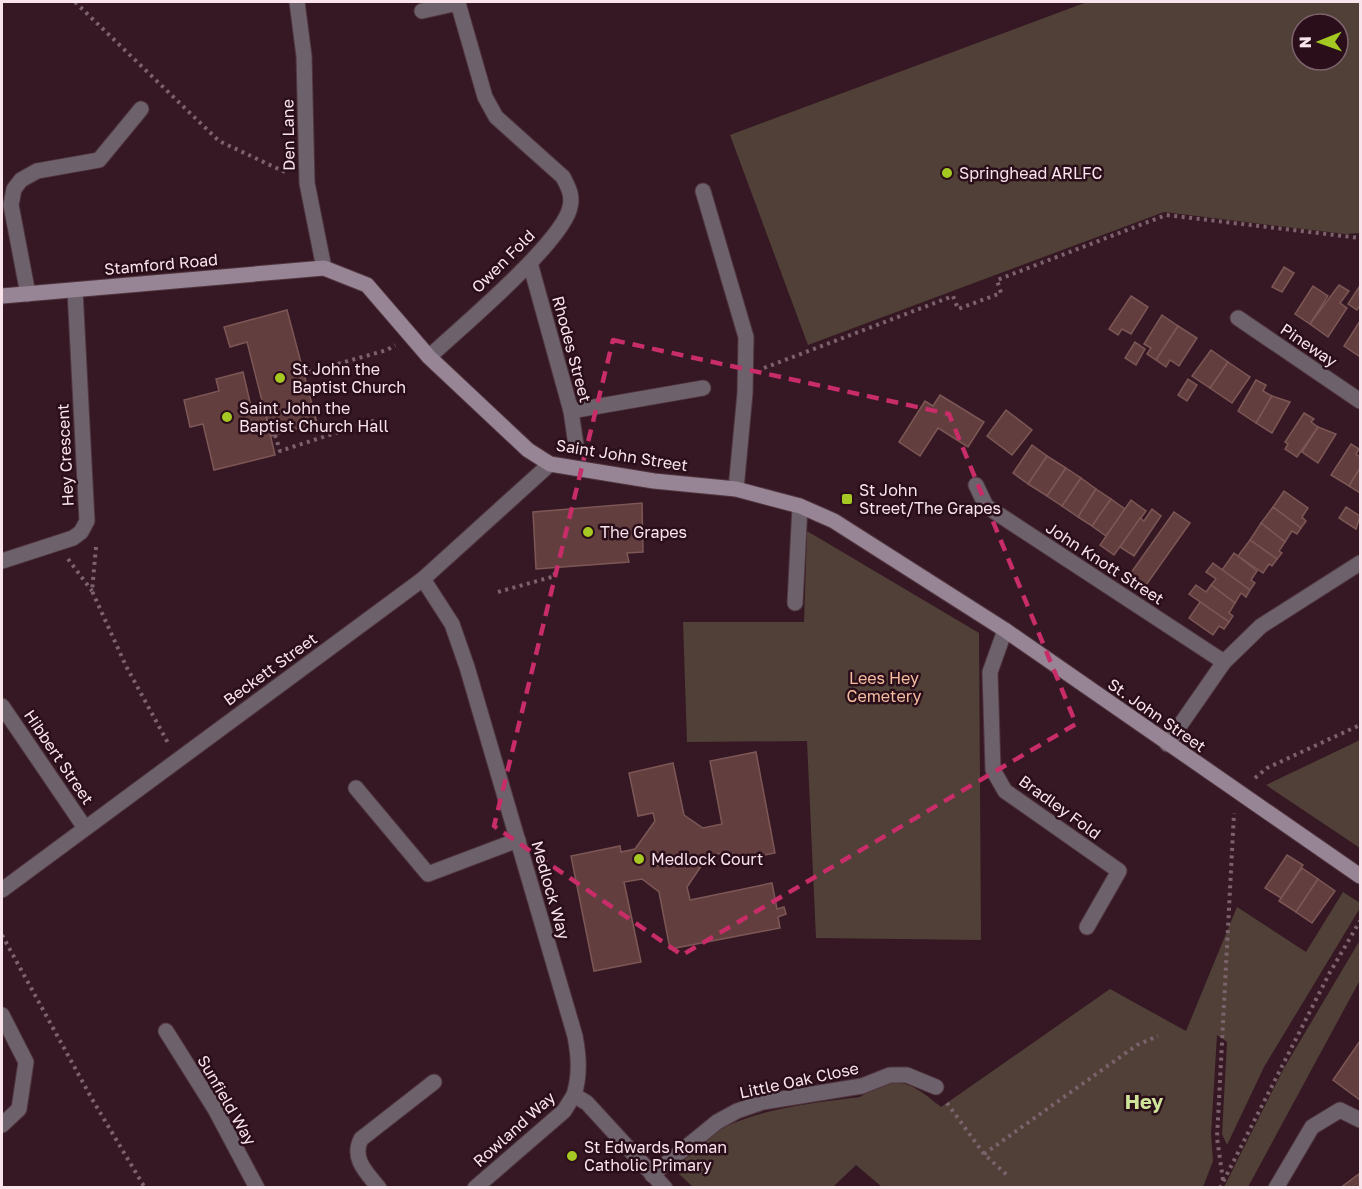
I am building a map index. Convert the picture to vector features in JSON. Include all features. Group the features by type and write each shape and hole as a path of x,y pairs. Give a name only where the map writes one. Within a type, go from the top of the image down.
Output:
{"street":[{"name":"Den Lane","path":"297,2 304,56 307,183 324,268"},
{"name":"Owen Fold","path":"422,11 458,3 485,97 496,117 562,177 571,194 570,207 563,225 530,263 429,357"},
{"path":"28,294 10,205 14,189 21,180 37,171 99,160 141,109"},
{"path":"703,191 746,337 746,375 736,489"},
{"name":"Rhodes Street","path":"530,263 571,411 576,445"},
{"name":"Stamford Road","path":"2,296 324,268"},
{"name":"Saint John Street","path":"324,268 367,285 429,357 528,450 550,464 654,481 736,489 800,506 834,520 932,583"},
{"name":"Hey Crescent","path":"2,561 74,538 87,521 75,290"},
{"name":"Pineway","path":"1238,318 1360,401"},
{"path":"571,411 703,388"},
{"name":"Beckett Street","path":"2,890 423,579 550,464"},
{"name":"John Knott Street","path":"976,485 986,506 1224,662"},
{"path":"795,603 800,506"},
{"path":"1167,744 1224,662 1261,627 1360,562"},
{"name":"Medlock Way","path":"423,579 452,624 518,840 575,1036 579,1062 578,1081 574,1095"},
{"name":"St. John Street","path":"932,583 1005,630 1237,793 1357,873"},
{"name":"Bradley Fold","path":"1005,630 990,672 993,770 1005,791 1119,871 1087,927"},
{"name":"Hibbert Street","path":"2,706 85,828"},
{"path":"356,788 428,874 518,840"},
{"path":"2,1015 26,1062 19,1109 2,1125"},
{"name":"Sunfield Way","path":"166,1031 215,1109 257,1188"},
{"name":"Little Oak Close","path":"652,1175 717,1122 737,1111 763,1102 862,1086 890,1076 907,1075 936,1087"},
{"path":"379,1188 359,1160 357,1149 361,1139 434,1082"},
{"path":"574,1095 587,1103 665,1188"},
{"name":"Rowland Way","path":"475,1188 564,1111 574,1095"},
{"path":"1276,1188 1312,1127 1340,1110 1360,1120"}],"path":[{"path":"75,2 219,141 307,183"},
{"path":"746,375 953,296 958,309 1001,293 997,280 1166,215 1360,238"},
{"path":"309,372 387,350 411,336"},
{"path":"275,435 280,451 376,420"},
{"path":"84,527 96,540 92,591"},
{"path":"58,543 92,591 126,666 177,759"},
{"path":"498,592 555,576 554,568"},
{"path":"1223,1180 1217,1137 1232,823 1237,793 1267,768 1360,725"},
{"path":"1220,1188 1329,974 1360,921"},
{"path":"2,935 92,1099 145,1188"},
{"path":"984,1154 1137,1044 1158,1036"},
{"path":"936,1087 984,1154 1008,1176"}],"highlighted area":[{"path":"613,340 949,414 1076,724 682,955 494,826"}],"green space":[{"name":"Springhead ARLFC","path":"1087,2 1360,2 1360,233 1345,234 1164,212 808,345 730,135"},
{"name":"Lees Hey Cemetery","path":"807,531 979,633 981,940 816,938 807,741 687,742 683,622 804,622"},
{"path":"1360,740 1360,848 1266,785"},
{"path":"1343,892 1360,903 1360,908 1264,1067 1227,1145 1222,1134 1227,1042 1217,1035 1211,1134 1213,1161 1203,1187 882,1187 856,1165 833,1187 694,1188 678,1173 690,1153 708,1137 730,1124 756,1115 811,1103 860,1097 884,1084 894,1083 912,1086 941,1107 1110,989 1186,1031 1237,907 1306,952"},
{"path":"1360,940 1360,980 1248,1187 1224,1187 1284,1068"}],"building":[{"path":"1284,267 1294,273 1282,292 1272,287"},
{"path":"1339,285 1349,291 1340,303 1347,308 1328,337 1310,324"},
{"path":"1313,286 1328,296 1310,324 1295,314"},
{"path":"1359,287 1360,305 1357,310 1348,304"},
{"path":"1131,296 1148,307 1131,334 1122,329 1118,335 1109,329"},
{"name":"St John the Baptist Church","path":"287,310 317,423 271,436 247,342 230,347 224,327"},
{"path":"1162,315 1178,326 1156,360 1147,354 1151,348 1144,344"},
{"path":"1360,321 1360,353 1359,356 1344,346"},
{"path":"1178,326 1197,338 1179,366 1170,360 1166,367 1156,360"},
{"path":"1135,342 1145,349 1136,365 1125,358"},
{"path":"1211,350 1228,362 1210,388 1192,376"},
{"path":"1228,362 1250,377 1232,403 1210,388"},
{"name":"Saint John the Baptist Church Hall","path":"243,372 252,411 264,408 275,455 214,470 203,424 190,427 184,400 219,391 216,379"},
{"path":"1188,379 1197,385 1187,401 1178,395"},
{"path":"1256,380 1266,385 1263,391 1272,396 1256,423 1238,411"},
{"path":"940,395 984,422 968,447 938,428 920,456 899,442 925,401 933,406"},
{"path":"1272,396 1290,402 1272,433 1256,423"},
{"path":"1006,410 1032,430 1012,455 987,436"},
{"path":"1304,413 1314,419 1311,422 1318,427 1297,457 1285,449 1288,444 1285,442"},
{"path":"1318,427 1336,434 1318,463 1302,452"},
{"path":"1351,444 1359,449 1356,454 1360,457 1360,468 1349,486 1331,475"},
{"path":"1032,445 1047,456 1028,484 1013,473"},
{"path":"1047,456 1066,468 1047,496 1028,484"},
{"path":"1066,468 1081,478 1062,506 1047,496"},
{"path":"1360,468 1360,493 1349,486"},
{"path":"1081,478 1096,489 1078,517 1062,506"},
{"path":"1096,489 1111,499 1092,526 1078,517"},
{"path":"1284,491 1308,508 1302,517 1306,521 1301,528 1273,507"},
{"path":"1111,499 1125,509 1106,536 1092,526"},
{"path":"1131,500 1146,511 1114,555 1100,545"},
{"name":"The Grapes","path":"642,503 643,552 627,553 629,562 536,569 533,512"},
{"path":"1273,507 1301,528 1297,534 1292,531 1285,542 1261,523"},
{"path":"1346,507 1360,516 1356,529 1339,518"},
{"path":"1152,509 1161,516 1134,556 1120,547 1140,518 1144,521"},
{"path":"1174,512 1190,523 1144,588 1128,577"},
{"path":"1261,523 1285,542 1279,551 1282,553 1277,559 1250,540"},
{"path":"1250,540 1277,559 1272,566 1269,564 1263,573 1238,556"},
{"path":"1234,553 1257,571 1251,580 1255,583 1250,590 1222,570"},
{"path":"1213,563 1250,590 1246,597 1241,593 1235,603 1211,585 1216,579 1206,572"},
{"path":"1196,585 1206,592 1211,585 1235,603 1229,613 1233,616 1229,622 1189,594"},
{"path":"1200,602 1229,622 1224,629 1219,626 1213,635 1189,618"},
{"name":"Medlock Court","path":"756,752 775,853 729,862 727,852 708,856 687,887 690,900 772,883 777,909 784,907 786,914 778,917 780,928 670,949 659,892 642,879 624,882 641,962 594,971 571,856 620,846 621,852 635,849 655,821 653,813 638,816 629,773 673,763 684,815 703,828 722,824 710,761"},
{"path":"1287,855 1303,865 1281,898 1265,888"},
{"path":"1302,868 1318,879 1296,912 1279,901"},
{"path":"1318,879 1335,891 1312,923 1296,912"},
{"path":"1360,1041 1360,1100 1333,1080"},
{"path":"1359,1174 1360,1188 1340,1188"}],"place":[{"name":"Springhead ARLFC","path":"947,173"},
{"name":"St John the Baptist Church","path":"280,378"},
{"name":"Saint John the Baptist Church Hall","path":"227,417"},
{"name":"St John Street/The Grapes","path":"847,499"},
{"name":"The Grapes","path":"588,532"},
{"name":"Medlock Court","path":"639,859"},
{"name":"St Edwards Roman Catholic Primary","path":"572,1156"}],"district":[{"name":"Hey","path":"1144,1102"}]}
